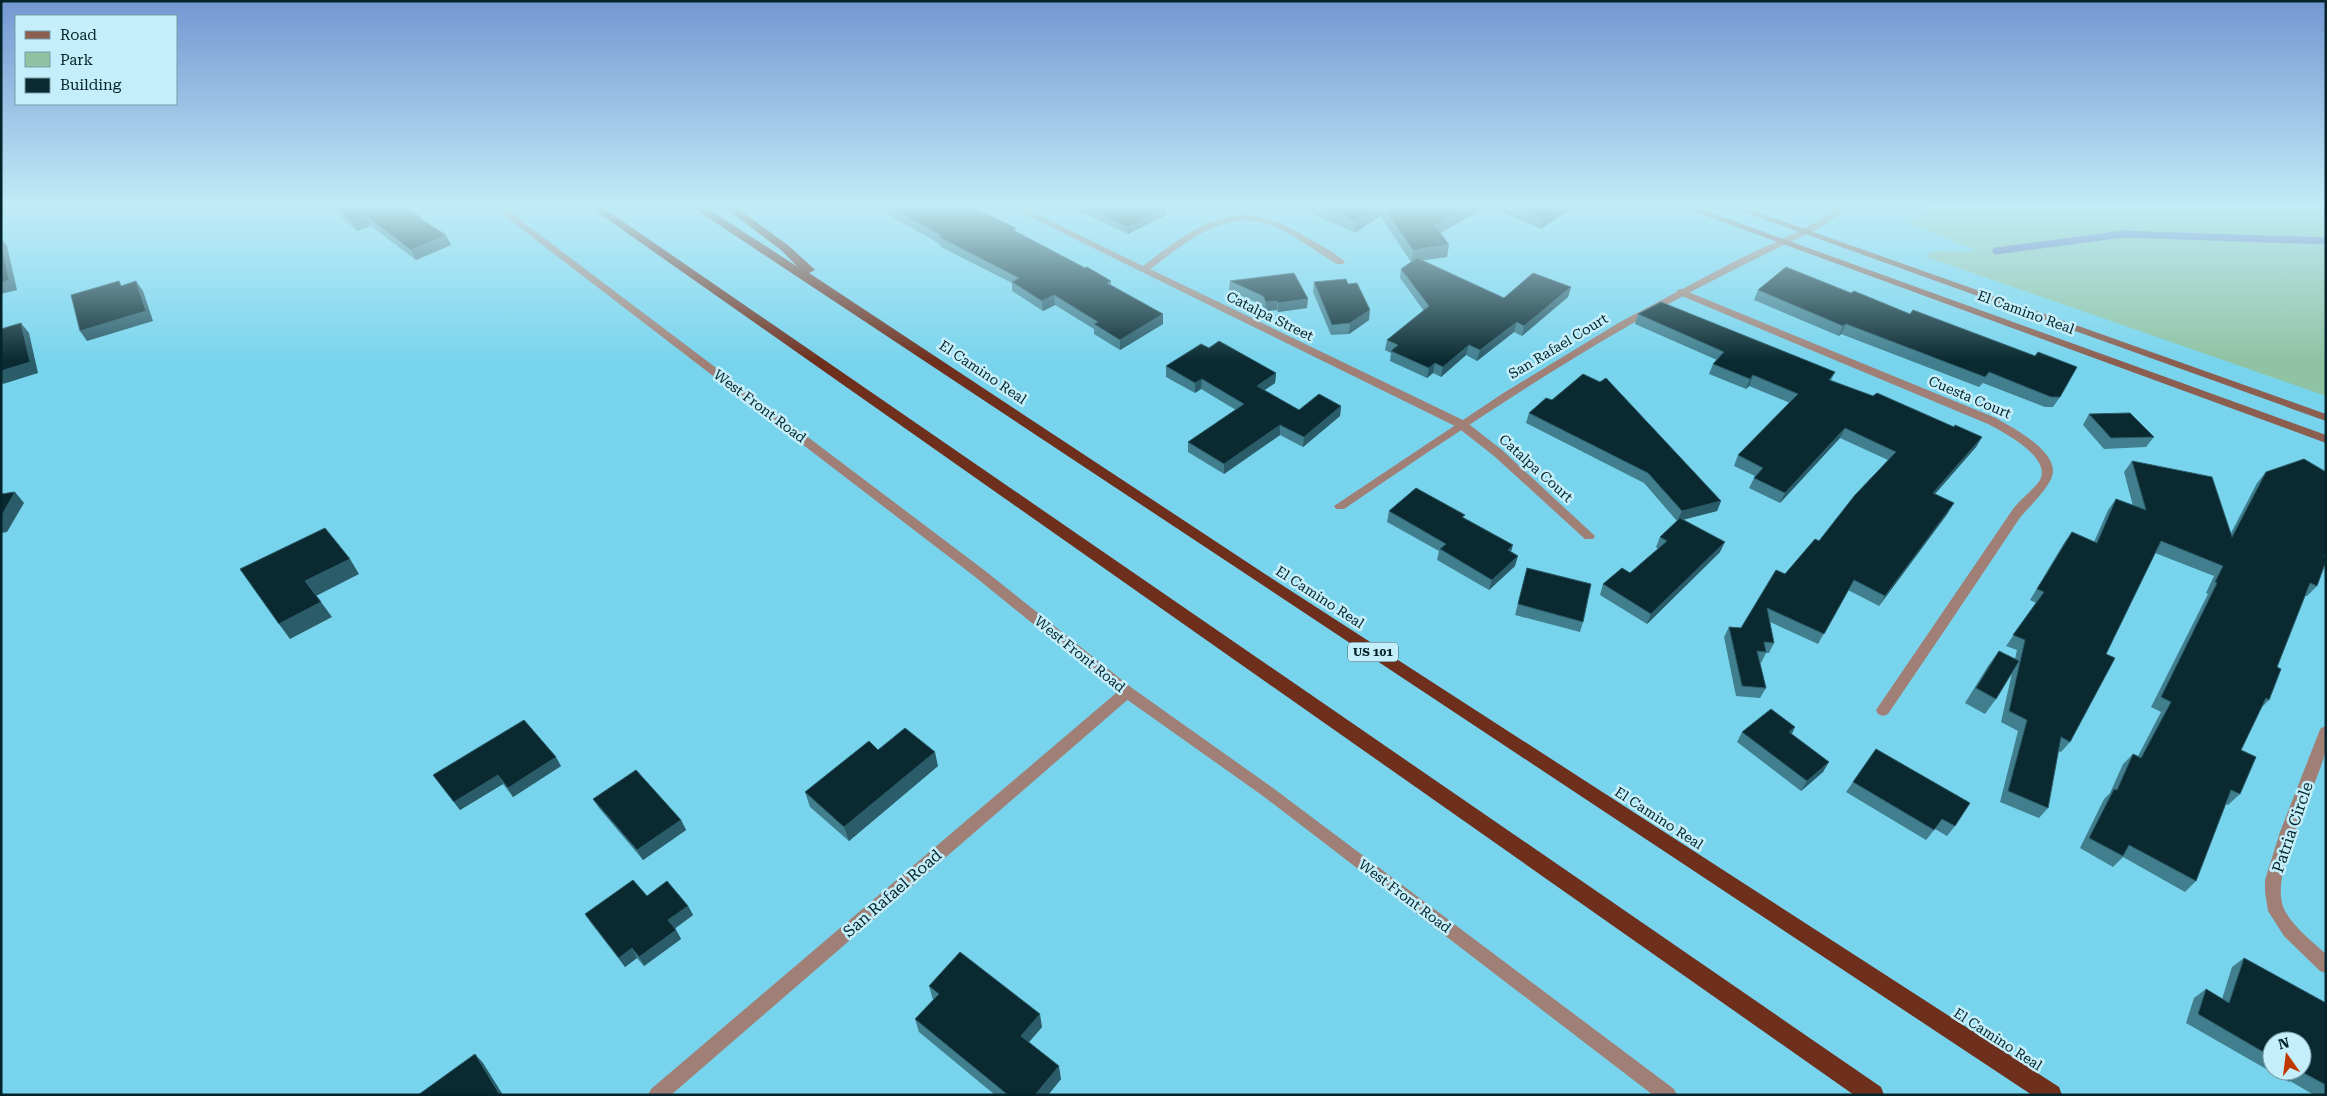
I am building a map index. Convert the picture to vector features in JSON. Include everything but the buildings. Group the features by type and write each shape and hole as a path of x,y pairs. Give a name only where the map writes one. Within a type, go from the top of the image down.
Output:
{"highway":[{"path":"669,258 1873,1095"},
{"name":"El Camino Real","path":"777,258 1268,584 2051,1095"},
{"path":"796,258 835,295"}],"main road":[{"name":"El Camino Real","path":"1827,258 2326,439"},
{"name":"El Camino Real","path":"1877,258 2326,418"}],"street":[{"name":"West Front Road","path":"564,258 979,573 1127,692 1268,792 1668,1095"},
{"name":"Catalpa Street","path":"1119,258 1461,424"},
{"path":"1143,270 1160,258"},
{"path":"1333,258 1340,262"},
{"name":"San Rafael Court","path":"1340,506 1461,424 1562,359 1681,292 1746,258"},
{"name":"Cuesta Court","path":"1681,292 1992,421 2017,436 2043,460 2048,471 2046,479 2028,499 1997,542 1883,710"},
{"name":"Catalpa Court","path":"1461,424 1498,452 1589,536"},
{"name":"San Rafael Road","path":"657,1095 1127,692"},
{"name":"Patria Circle","path":"2326,732 2273,880 2276,911 2290,931 2326,965"}],"green space":[{"path":"1930,258 2326,258 2326,396"}]}
